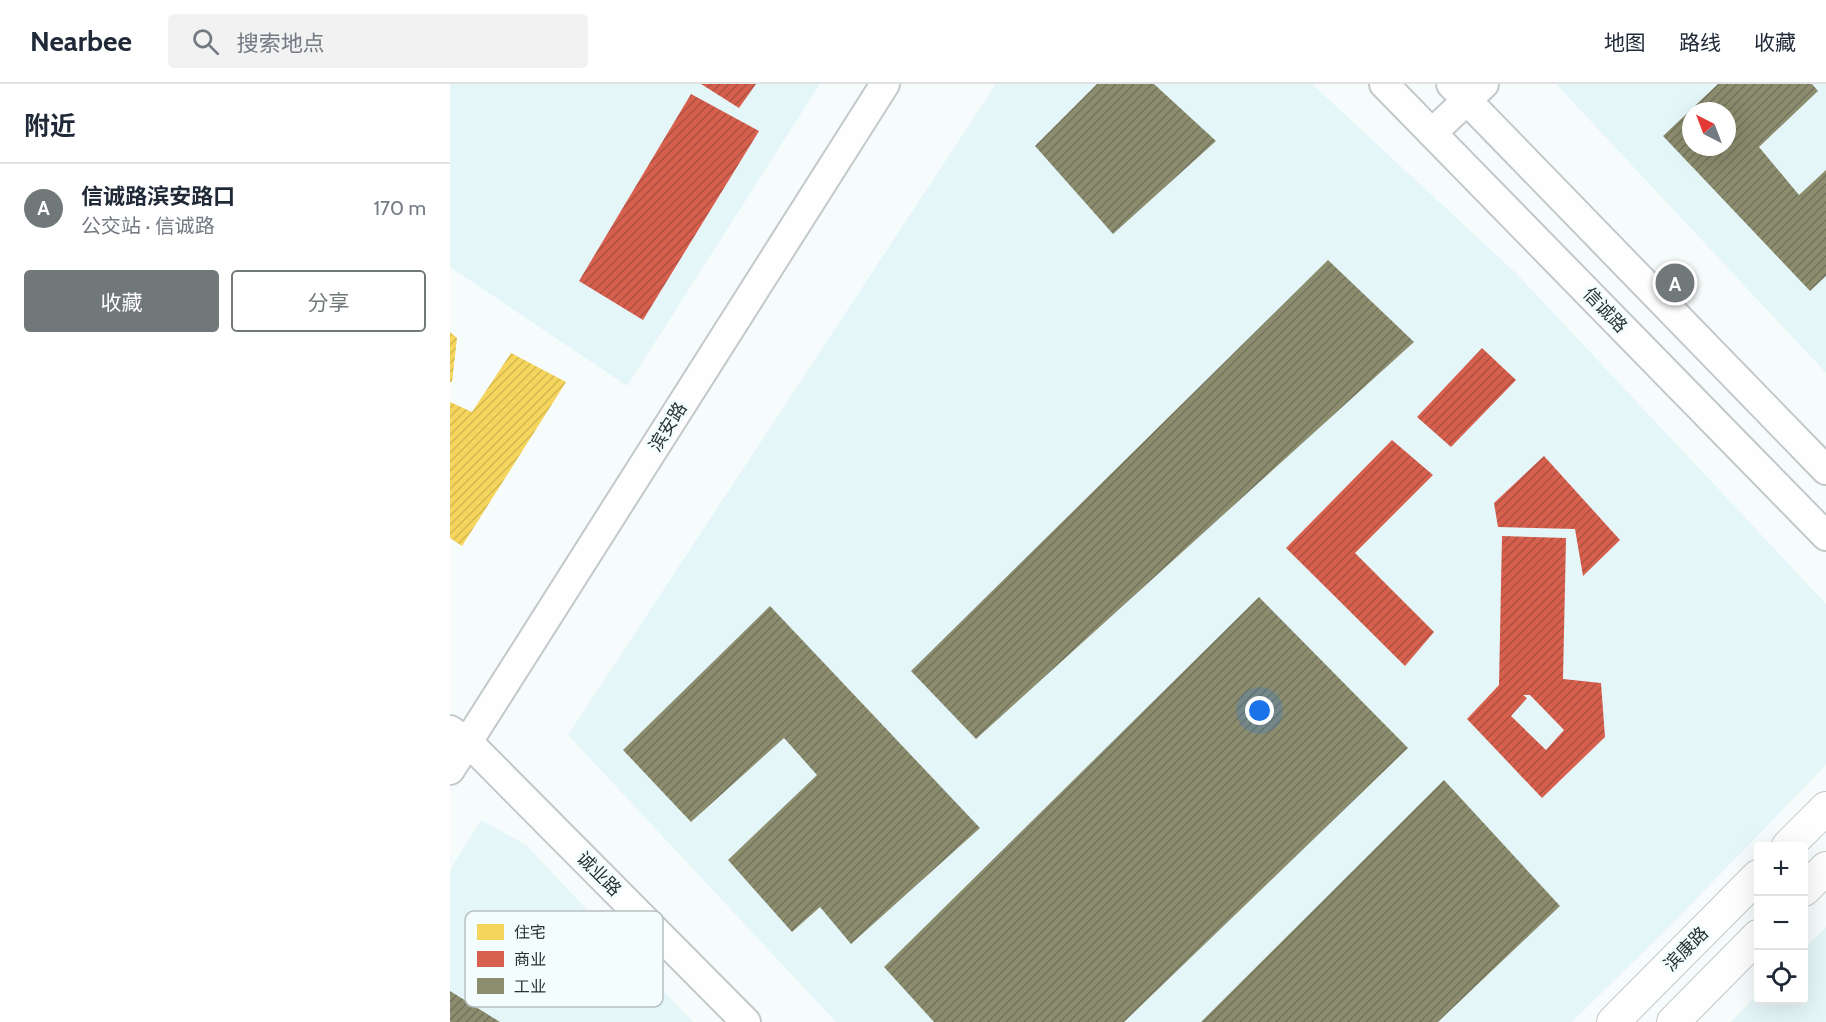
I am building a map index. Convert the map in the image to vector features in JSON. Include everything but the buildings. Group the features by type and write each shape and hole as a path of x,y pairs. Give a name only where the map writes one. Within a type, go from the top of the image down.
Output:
{"main road":[{"path":"1792,842 1826,808"},
{"path":"1808,885 1826,868"},
{"name":"滨康路","path":"1613,1022 1754,880"},
{"path":"1673,1022 1754,940"}],"street":[{"name":"滨安路","path":"450,770 459,736 885,84"},
{"name":"信诚路","path":"1384,84 1826,536"},
{"path":"1432,134 1467,89 1826,470"},
{"name":"诚业路","path":"459,736 635,911"},
{"name":"诚业路","path":"663,939 746,1022"}],"shaded area":[{"path":"450,84 820,84 627,386 450,267"},
{"path":"996,84 1312,84 1518,275 1826,604 1826,765 1672,924 1572,1022 836,1022 568,735"},
{"path":"1556,84 1826,84 1826,373"},
{"path":"481,820 526,845 588,911 465,911 465,1007 663,1007 663,990 693,1022 450,1022 450,870"},
{"path":"1826,927 1826,1022 1731,1022 1754,998 1754,1004 1808,1004 1808,945"}],"place":[{"name":"信诚路滨安路口","path":"1675,283"}]}
